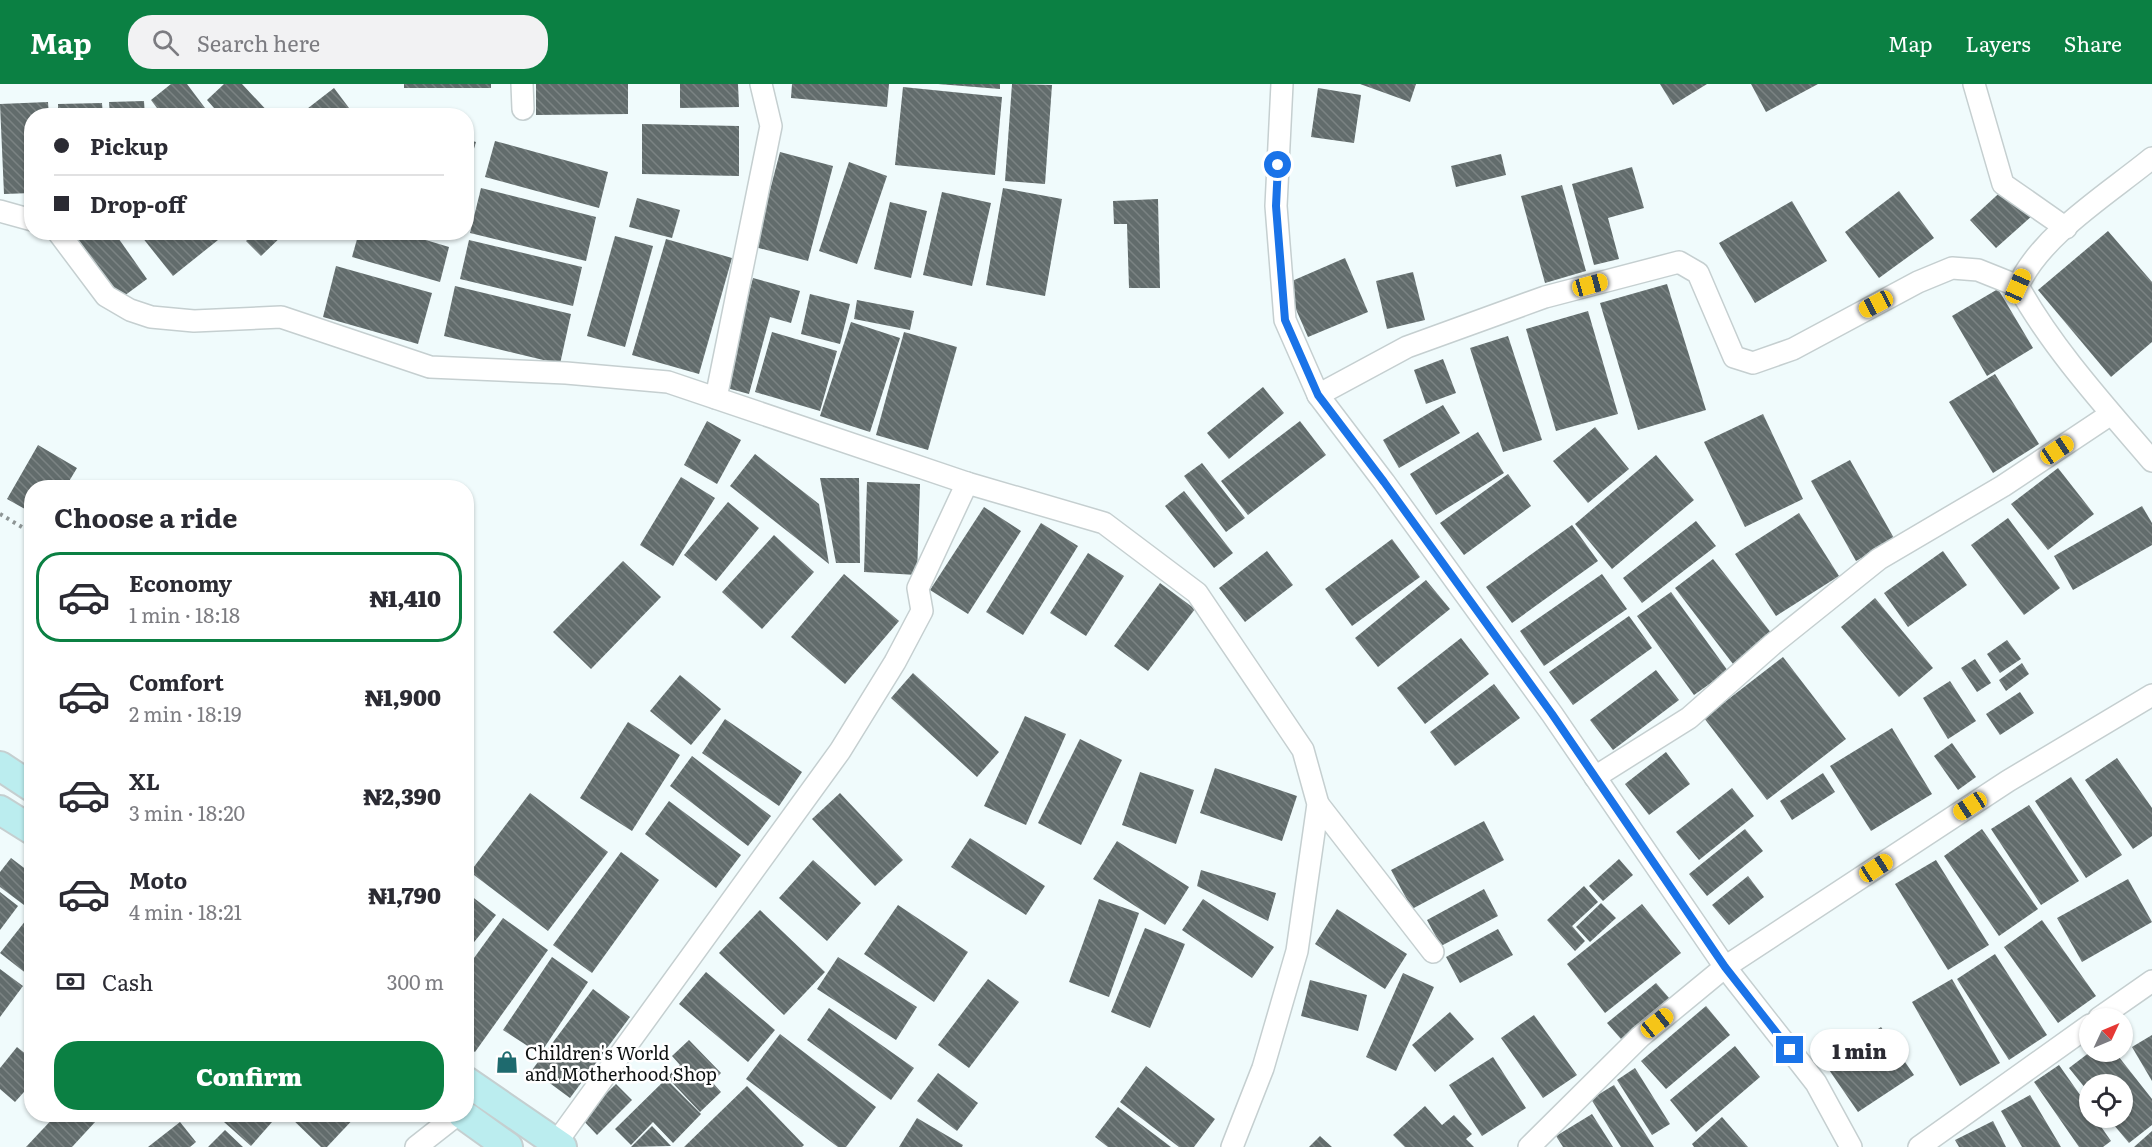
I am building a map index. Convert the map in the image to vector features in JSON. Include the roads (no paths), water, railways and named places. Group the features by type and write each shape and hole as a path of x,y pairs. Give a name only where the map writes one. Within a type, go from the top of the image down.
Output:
{"main road":[{"path":"0,766 24,782"},
{"path":"0,810 24,825"},
{"path":"474,1086 559,1145"},
{"path":"472,1122 508,1147"}],"street":[{"path":"522,84 523,109"},
{"path":"716,398 771,126 761,84"},
{"path":"1282,84 1276,206 1285,320 1318,395 1384,482 1595,777 1725,967 1816,1083 1851,1147"},
{"path":"1974,84 2003,184 2066,228"},
{"path":"2018,286 2026,269 2044,245 2152,158"},
{"path":"0,211 24,218"},
{"path":"66,240 106,296 130,310 151,317 194,321 281,317 430,367 566,373 668,382 966,483 1104,523 1197,593 1303,750 1318,804 1433,952"},
{"path":"1318,395 1407,346 1545,297 1679,262 1698,273 1734,357 1753,363 1793,349 1918,282 1952,268 1978,270 2018,286 2031,311 2111,414 2152,461"},
{"path":"1595,777 1689,718 1773,644 1880,559 2004,486 2111,414"},
{"path":"559,1145 840,751 922,611 918,588 966,483"},
{"path":"1529,1147 1640,1037 1725,967 2008,781 2152,695"},
{"path":"1232,1147 1263,1068 1297,951 1318,804"},
{"path":"2113,1008 2152,981"},
{"path":"1918,1147 2079,1033"},
{"path":"416,1147 449,1122"}],"place":[{"name":"Children's World and Motherhood Shop","path":"507,1062"}]}
